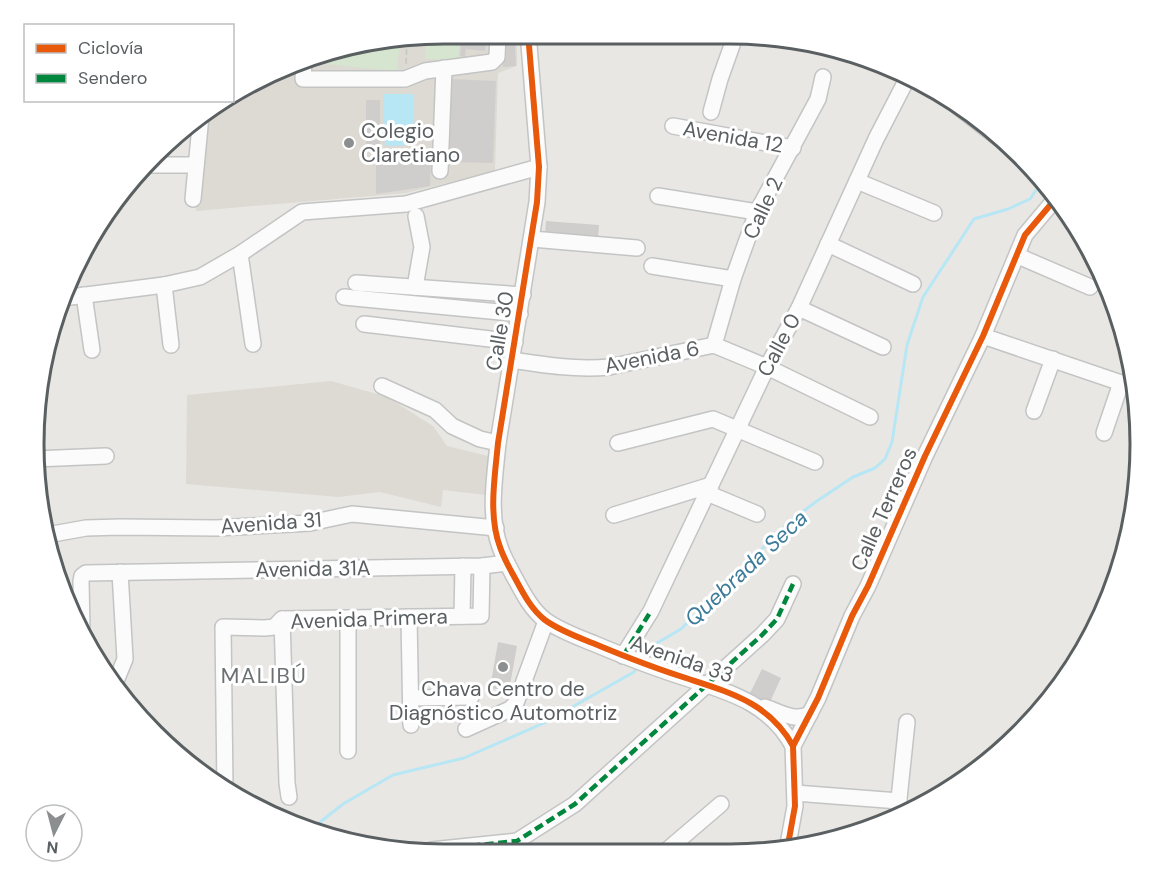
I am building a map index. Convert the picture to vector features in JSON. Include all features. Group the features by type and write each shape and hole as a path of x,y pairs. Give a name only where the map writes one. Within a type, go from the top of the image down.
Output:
{"street":[{"path":"304,69 303,78 405,79 425,71 492,62 497,57 498,44"},
{"name":"Calle 30","path":"529,44 539,167 537,202 494,477 499,546 525,597 546,621"},
{"path":"711,111 732,44"},
{"path":"440,171 444,68"},
{"name":"Calle 2","path":"714,345 757,212 819,99 823,76"},
{"name":"Calle 0","path":"636,661 651,611 767,366 799,308 857,181 905,84"},
{"path":"193,199 200,126"},
{"name":"Avenida 12","path":"673,126 793,148"},
{"path":"157,165 196,165"},
{"path":"72,297 165,285 200,277 240,254 302,212 406,204 539,167"},
{"path":"857,181 934,213"},
{"path":"658,196 757,212"},
{"name":"Calle Terreros","path":"793,746 810,714 885,543 984,336 1025,235 1051,204"},
{"path":"415,287 422,247 416,216"},
{"path":"532,239 637,248"},
{"path":"828,244 913,284"},
{"path":"240,254 253,344"},
{"path":"1018,256 1090,287"},
{"path":"652,266 734,279"},
{"path":"356,283 524,295"},
{"path":"165,285 171,345"},
{"path":"84,295 92,350"},
{"path":"344,297 520,314"},
{"path":"799,308 883,347"},
{"name":"Avenida 6","path":"364,324 561,359 570,366 592,369 609,368 714,345 767,366 870,417"},
{"path":"984,336 1126,385"},
{"path":"1034,411 1053,359"},
{"path":"382,386 435,410 452,426 480,439 498,443"},
{"path":"1104,433 1127,389"},
{"path":"618,443 713,419 815,462"},
{"path":"44,459 106,456"},
{"path":"614,515 709,489 757,514"},
{"name":"Avenida 31","path":"54,534 86,528 120,526 216,528 310,523 352,514 496,528"},
{"name":"Avenida 31A","path":"82,614 82,576 86,573 482,566 507,563"},
{"path":"462,616 464,566"},
{"name":"Avenida Primera","path":"225,778 223,627 274,627 282,619 481,616 482,566"},
{"path":"118,676 125,659 120,572"},
{"path":"488,844 517,841 575,804 777,619 794,584"},
{"path":"409,617 411,725"},
{"path":"348,618 348,752"},
{"path":"282,619 286,772 289,797"},
{"path":"466,729 510,709 516,703 546,621"},
{"name":"Avenida 33","path":"546,621 636,661 725,690 771,717 786,733 793,746"},
{"path":"411,698 471,697"},
{"path":"752,704 795,718 803,718 810,714"},
{"path":"898,806 908,722"},
{"path":"789,839 795,793 793,746"},
{"path":"795,793 899,801"},
{"path":"673,844 721,804"}],"path":[{"path":"405,79 407,45"}],"shaded area":[{"name":"Colegio Claretiano","path":"417,44 517,44 517,66 498,73 495,171 406,193 196,211 203,124 243,97 290,74 365,51"},
{"path":"331,381 387,397 433,426 447,446 488,456 486,495 443,490 441,507 380,492 339,497 186,484 187,395"}],"green space":[{"path":"426,44 459,44 458,61 425,59"},
{"path":"399,46 397,71 319,64 365,51"}],"water":[{"path":"383,94 413,94 415,145 385,146"}],"building":[{"path":"461,44 485,44 485,51 466,49 465,57 460,56"},
{"path":"502,44 515,44 516,66 503,67"},
{"path":"449,79 496,81 493,163 446,162"},
{"path":"366,100 380,100 380,147 366,147"},
{"path":"431,149 430,186 376,194 376,150"},
{"path":"546,221 599,225 598,238 545,234"},
{"name":"Chava Centro de Diagnóstico Automotriz","path":"498,642 517,646 509,691 490,688"},
{"path":"762,669 781,678 769,704 749,695"}],"waterway":[{"name":"Quebrada Seca","path":"644,658 657,643 681,629 790,521 853,477 875,468 885,459 892,442 907,345 923,297 974,219 1008,209 1030,199 1038,188"},
{"name":"Quebrada Seca","path":"319,823 343,804 393,775 464,758 544,723 634,672 638,666"}],"marked path":[{"path":"488,844 517,841 575,804 762,635 777,619 793,584"},
{"path":"623,656 651,611"}],"cycle path":[{"path":"529,44 539,167 537,202 495,469 494,522 502,551 529,602 536,612 551,624 618,654 735,695 773,720 793,746"},
{"path":"789,839 795,806 793,746 818,698 852,616 983,336 1025,235 1051,204"}],"place":[{"name":"Colegio Claretiano","path":"349,143"},
{"name":"Chava Centro de Diagnóstico Automotriz","path":"503,667"}],"district":[{"name":"MALIBÚ","path":"264,675"}]}
